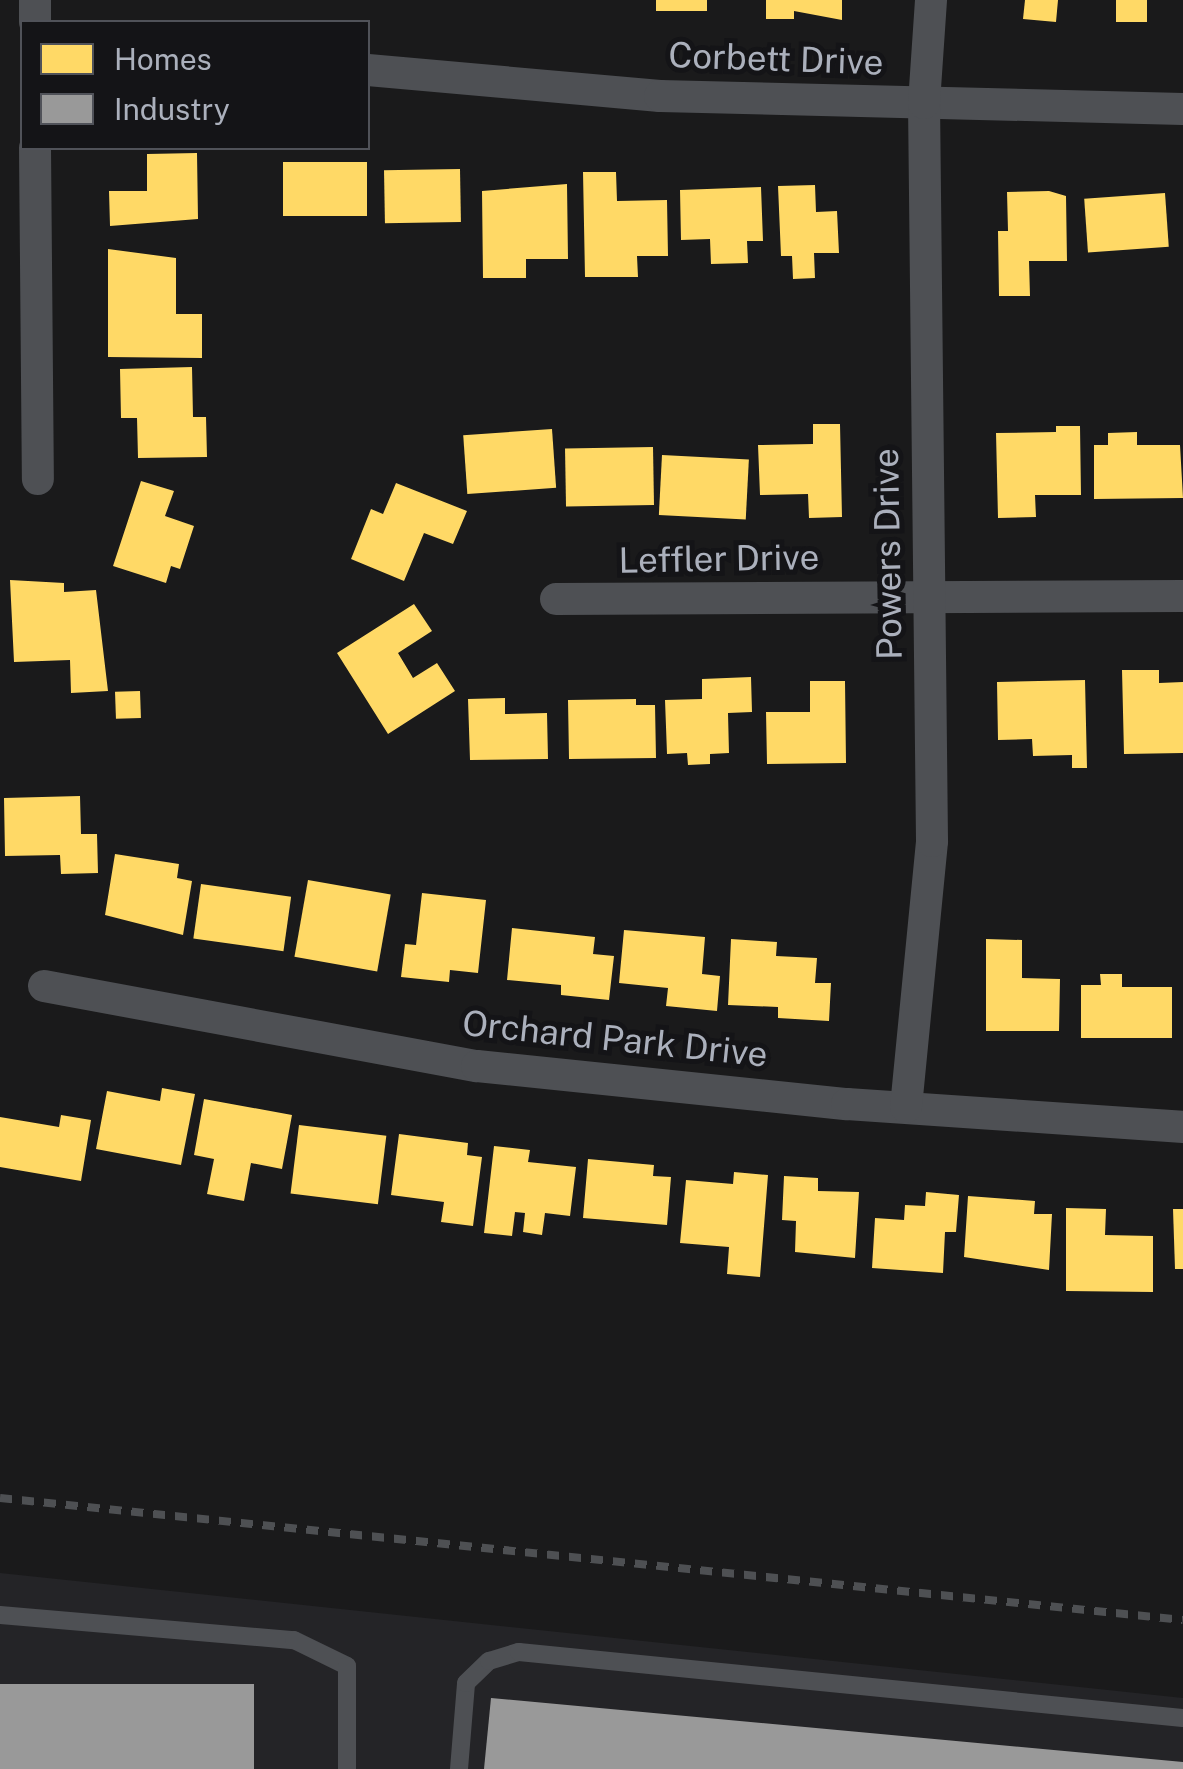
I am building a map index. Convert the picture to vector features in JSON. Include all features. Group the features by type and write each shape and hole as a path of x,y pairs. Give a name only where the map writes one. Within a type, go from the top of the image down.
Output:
{"street":[{"name":"Powers Drive","path":"906,1107 932,840 924,103 931,0"},
{"name":"Corbett Drive","path":"370,70 660,96 1183,109"},
{"path":"36,150 38,479"},
{"name":"Leffler Drive","path":"556,600 1183,596"},
{"name":"Orchard Park Drive","path":"44,986 409,1057 906,1107 1183,1127"}],"lane":[{"path":"0,1615 294,1640 347,1666 348,1769"},
{"path":"459,1769 466,1683 490,1661 519,1652 1183,1718"}],"shaded area":[{"path":"0,1573 1183,1698 1183,1769 0,1769"}],"building: Homes":[{"path":"656,0 707,0 707,11 656,11"},
{"path":"766,0 842,0 842,20 794,11 794,19 766,19"},
{"path":"1025,0 1058,0 1056,22 1023,19"},
{"path":"1116,0 1147,0 1147,22 1116,22"},
{"path":"197,153 198,219 110,226 109,191 147,191 147,154"},
{"path":"283,162 367,162 367,216 283,216"},
{"path":"460,169 461,222 385,223 384,170"},
{"path":"583,172 616,172 617,201 667,200 668,256 637,256 638,277 585,277"},
{"path":"567,184 568,259 526,259 526,278 483,278 482,191"},
{"path":"815,185 816,212 837,211 839,253 814,253 815,278 793,279 792,256 781,256 778,186"},
{"path":"761,187 763,241 747,241 748,263 711,264 710,239 681,240 680,190"},
{"path":"1049,191 1066,196 1067,261 1029,261 1030,296 999,296 998,231 1008,231 1007,192"},
{"path":"1165,193 1169,247 1088,253 1084,199"},
{"path":"108,249 176,258 176,314 202,314 202,358 108,357"},
{"path":"192,367 193,417 206,417 207,457 138,458 137,418 121,418 120,369"},
{"path":"813,424 840,424 842,517 809,518 808,494 760,495 758,445 813,444"},
{"path":"1056,426 1080,426 1081,495 1035,495 1036,517 998,518 996,433 1056,432"},
{"path":"552,429 556,488 467,494 463,435"},
{"path":"1137,432 1137,445 1180,445 1183,498 1094,499 1094,445 1108,445 1108,433"},
{"path":"653,447 654,505 566,507 565,449"},
{"path":"662,455 749,460 746,519 659,515"},
{"path":"141,481 174,491 165,516 194,526 180,569 171,566 166,583 113,566"},
{"path":"396,483 467,511 453,544 424,533 404,581 351,559 371,509 383,514"},
{"path":"10,580 64,583 64,592 96,590 108,691 71,693 70,660 14,662"},
{"path":"414,604 432,631 398,653 413,678 437,663 455,691 388,734 337,653"},
{"path":"1122,670 1159,670 1159,683 1183,682 1183,753 1124,754"},
{"path":"751,677 752,712 728,713 729,753 710,754 710,764 688,765 687,753 667,754 665,700 702,699 702,679"},
{"path":"1085,680 1087,768 1072,768 1072,755 1033,756 1032,739 998,740 997,682"},
{"path":"810,681 845,681 846,763 767,764 766,712 810,712"},
{"path":"140,691 141,718 116,719 115,692"},
{"path":"505,698 505,714 547,713 548,759 470,760 468,699"},
{"path":"636,699 636,705 655,705 656,758 569,759 568,700"},
{"path":"80,796 81,834 97,834 98,873 61,874 60,855 5,856 4,798"},
{"path":"115,854 179,864 177,878 192,881 183,935 105,915"},
{"path":"308,880 391,895 377,971 294,957"},
{"path":"201,884 291,897 283,951 193,938"},
{"path":"422,893 486,900 478,973 450,970 449,982 401,977 405,944 416,945"},
{"path":"512,928 595,937 593,954 614,956 609,1000 561,995 561,985 507,980"},
{"path":"624,930 705,937 702,974 720,976 717,1011 666,1006 668,988 619,983"},
{"path":"731,939 777,942 776,956 817,958 815,983 831,983 829,1021 778,1018 778,1007 728,1005"},
{"path":"986,939 1022,940 1022,978 1060,979 1059,1031 986,1031"},
{"path":"1100,974 1122,974 1122,987 1172,987 1172,1038 1081,1038 1081,985 1101,985"},
{"path":"162,1088 195,1094 181,1165 96,1149 107,1091 160,1101"},
{"path":"204,1099 292,1115 282,1169 251,1163 244,1201 207,1194 214,1159 194,1155"},
{"path":"61,1115 91,1120 81,1181 0,1167 0,1117 59,1127"},
{"path":"299,1125 386,1136 378,1204 291,1193"},
{"path":"399,1134 468,1143 467,1155 482,1157 473,1226 441,1222 444,1202 391,1195"},
{"path":"494,1146 530,1150 528,1162 576,1167 570,1216 545,1213 542,1235 523,1232 525,1213 515,1212 512,1236 484,1233"},
{"path":"588,1159 654,1165 653,1176 671,1177 667,1225 583,1218"},
{"path":"734,1172 768,1175 760,1277 727,1274 729,1247 680,1243 686,1180 733,1184"},
{"path":"784,1176 818,1178 818,1191 859,1192 855,1258 795,1252 796,1221 782,1220"},
{"path":"926,1192 959,1195 956,1232 945,1232 943,1273 872,1268 875,1218 904,1220 905,1205 925,1206"},
{"path":"968,1196 1035,1201 1034,1214 1052,1214 1049,1270 964,1257"},
{"path":"1066,1208 1106,1209 1105,1235 1153,1236 1153,1292 1066,1291"},
{"path":"1173,1209 1183,1209 1183,1269 1175,1269"}],"building: Industry":[{"path":"0,1684 254,1684 254,1769 0,1769"},
{"path":"491,1698 1183,1762 1183,1769 484,1769"}],"railway":[{"path":"0,1498 1183,1620"}]}
